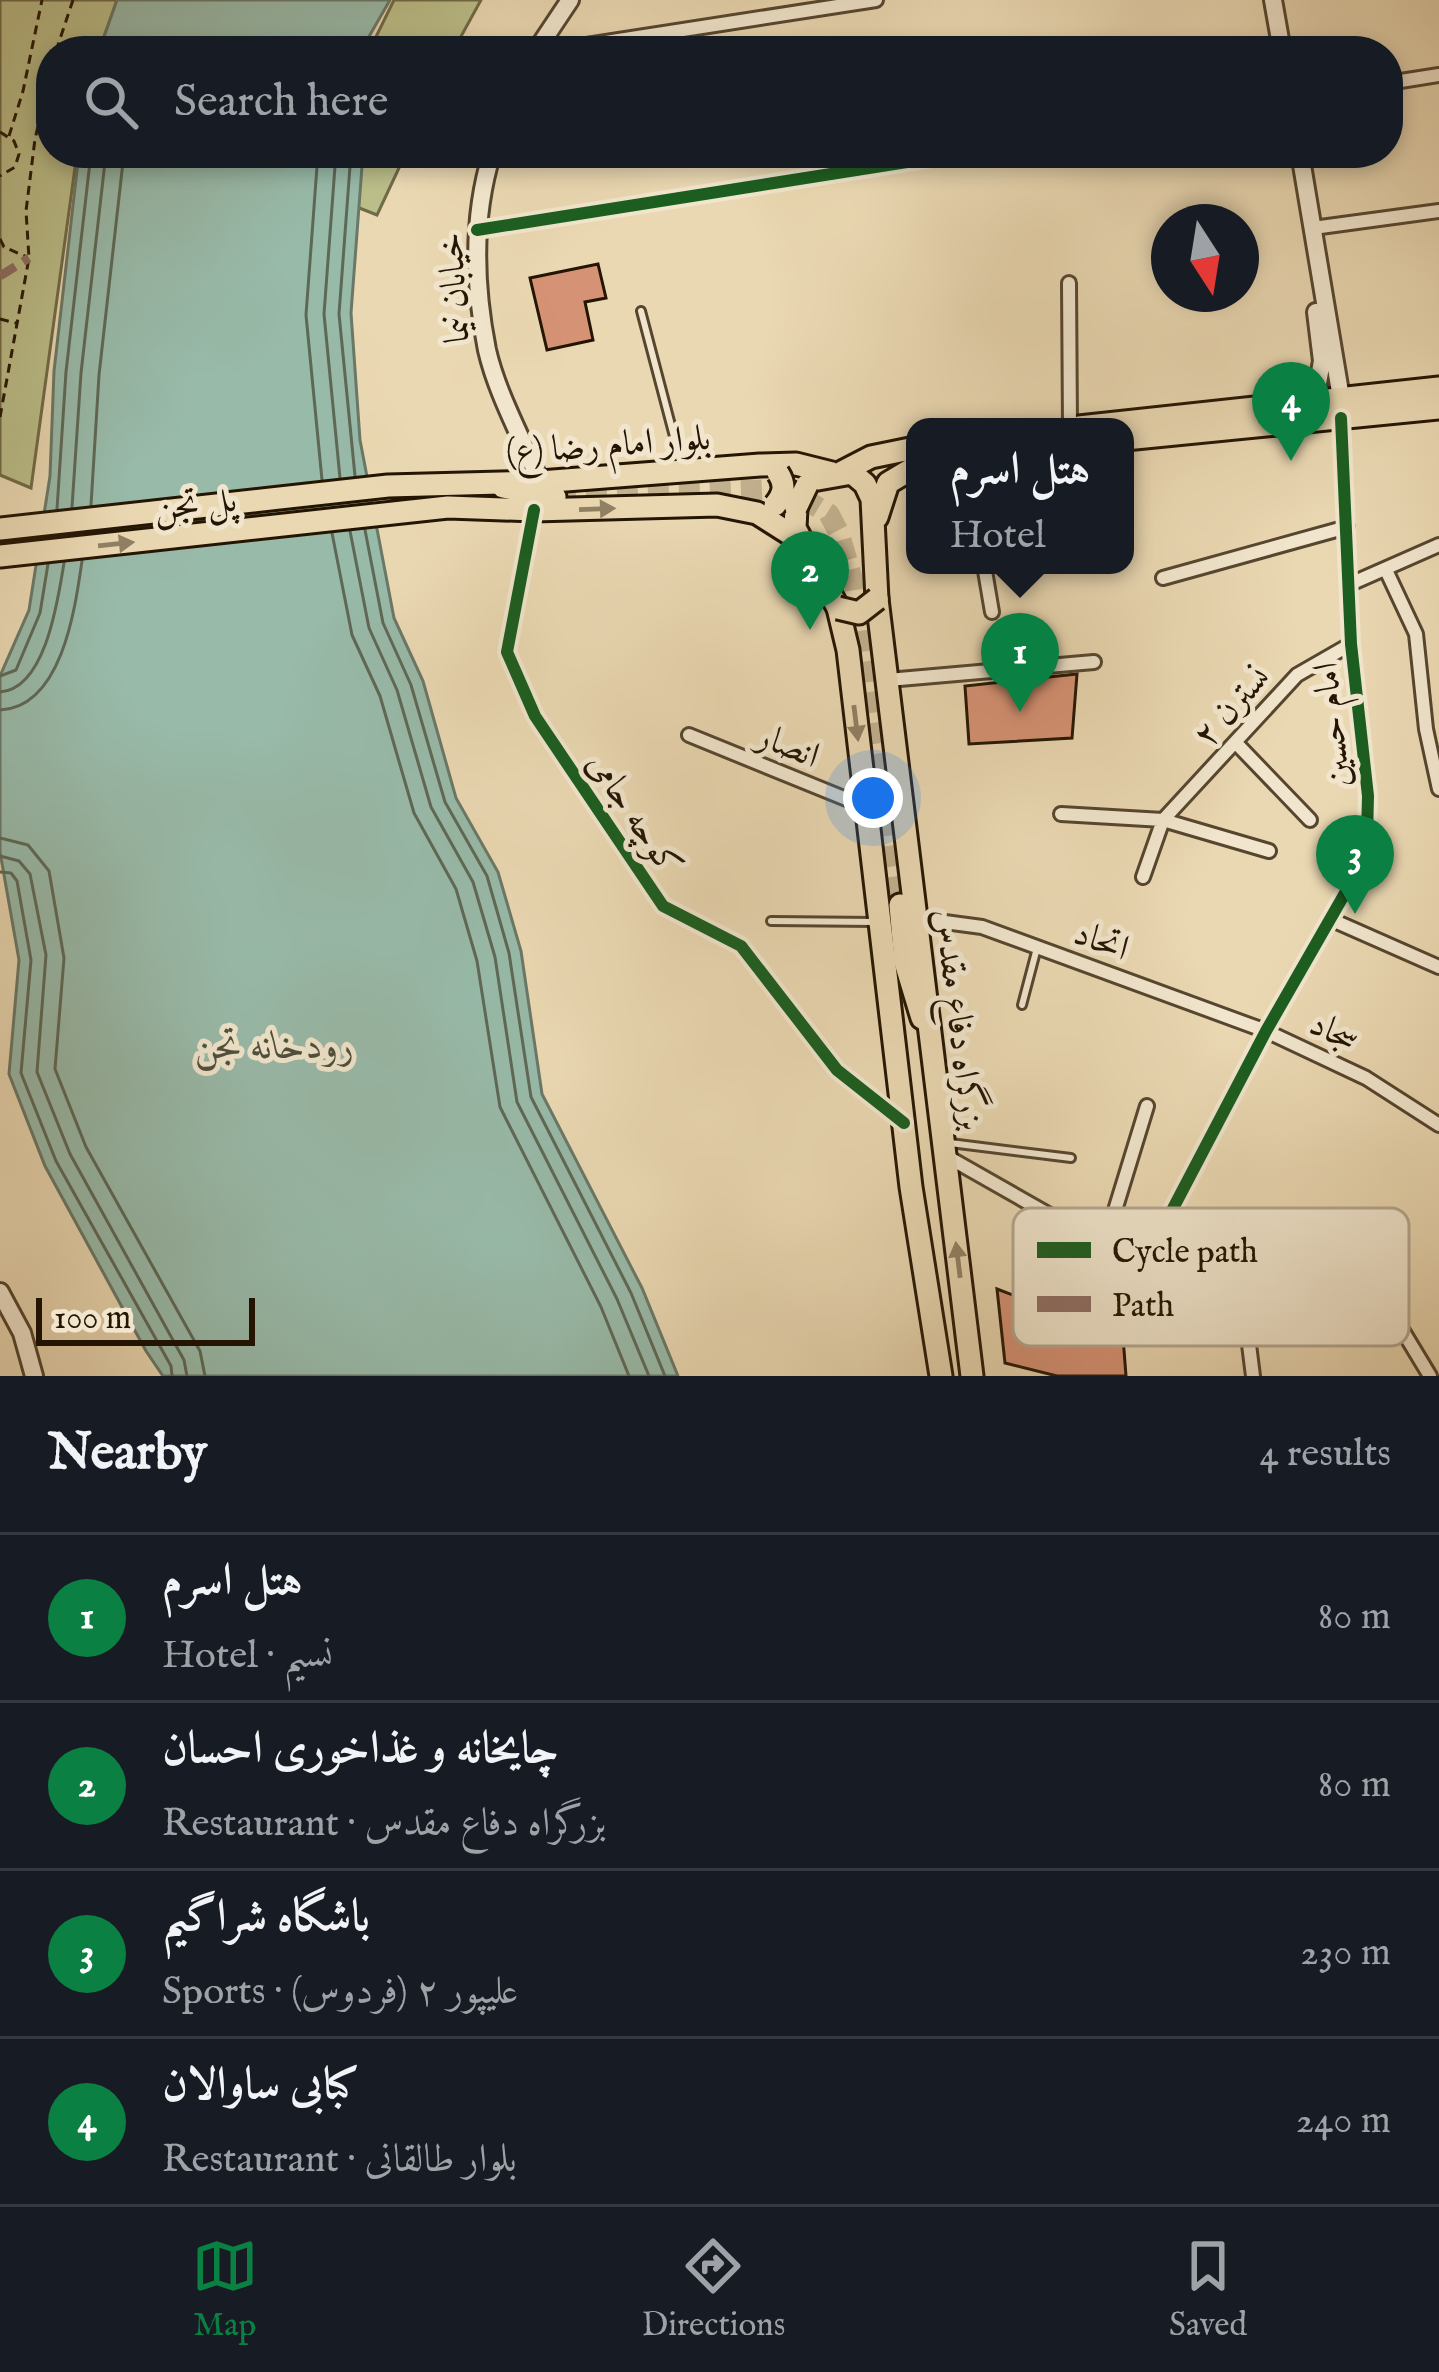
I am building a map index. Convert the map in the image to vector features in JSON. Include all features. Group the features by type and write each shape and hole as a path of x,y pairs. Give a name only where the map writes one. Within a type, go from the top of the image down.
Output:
{"main road":[{"path":"1134,421 1288,404 1337,412 1439,388"},
{"path":"1134,438 1337,412 1439,408"},
{"path":"774,508 807,485 871,457 906,450"},
{"name":"بلوار امام رضا (ع)","path":"388,486 494,484 548,489 682,471 796,464 837,473"},
{"path":"768,469 783,482 782,496 774,508"},
{"path":"860,621 874,523 888,483 906,472"},
{"path":"837,473 857,476 868,488 874,523"},
{"name":"پل تجن","path":"0,530 388,486"},
{"name":"بلوار امام رضا (ع)","path":"396,514 448,507 774,508 776,522 800,541"},
{"path":"774,508 794,523 800,541 860,621"},
{"name":"پل تجن","path":"0,556 396,514"},
{"name":"بزرگراه دفاع مقدس","path":"860,621 866,808 941,1376"},
{"name":"بزرگراه دفاع مقدس","path":"860,621 888,680 908,912 932,1047 972,1376"}],"street":[{"path":"546,36 570,0"},
{"path":"644,36 876,0"},
{"path":"1273,0 1279,36"},
{"path":"1403,81 1439,75"},
{"name":"خیابان نیما","path":"489,168 476,256 488,353 548,489"},
{"path":"477,230 869,168"},
{"path":"1303,168 1337,412"},
{"path":"1313,228 1439,211"},
{"path":"1070,283 1075,418"},
{"path":"1288,404 1318,383 1322,361 1316,311 1324,295"},
{"name":"امام حسین","path":"1173,1208 1356,874 1366,835 1368,796 1352,644 1337,412"},
{"name":"کوچه جامی","path":"534,510 507,652 535,716 663,906 741,946 837,1070 904,1123"},
{"path":"1162,578 1346,527"},
{"path":"1348,585 1439,545"},
{"path":"1386,570 1417,634 1439,789"},
{"path":"986,574 992,611"},
{"name":"نسترن ۲","path":"1163,820 1298,675 1352,644"},
{"path":"888,680 1094,662"},
{"name":"انصار","path":"689,735 866,808"},
{"path":"1236,743 1310,820"},
{"path":"1061,814 1163,820 1269,851"},
{"path":"1143,877 1163,820"},
{"name":"اتحاد","path":"908,912 982,927 1266,1031"},
{"path":"1330,919 1439,967"},
{"name":"سجاد","path":"1266,1031 1366,1078 1439,1125"},
{"path":"1116,1208 1148,1106"},
{"path":"944,1149 1045,1208"},
{"path":"0,1292 22,1333 34,1376"},
{"path":"1409,1340 1430,1376"},
{"path":"1249,1346 1252,1376"},
{"path":"1415,1350 1418,1376"}],"lane":[{"path":"641,311 682,471"},
{"path":"772,921 880,922"},
{"path":"1022,1004 1037,947"},
{"path":"944,1149 1071,1158"}],"path":[{"path":"9,136 42,0"},
{"path":"61,36 73,0"},
{"path":"0,417 28,257 26,211 36,131"},
{"path":"0,132 18,147 18,161 0,176"},
{"path":"0,239 4,247 28,257"},
{"path":"0,319 18,324"}],"green space":[{"path":"0,0 117,0 104,36 36,36 36,168 75,168 31,488 0,475"},
{"path":"394,0 481,0 461,36 376,36"},
{"path":"327,168 399,168 377,215 324,194"}],"water":[{"path":"117,0 390,0 369,36 104,36"},
{"name":"رودخانه تجن","path":"77,168 362,168 351,313 360,440 394,618 423,681 456,798 498,872 521,951 542,1094 642,1288 678,1376 163,1376 146,1351 45,1166 9,1074 19,960 0,852 0,676 29,610 50,476 54,371"}],"building":[{"path":"598,264 606,298 585,302 593,340 547,350 530,278"},
{"path":"1077,674 1072,738 969,744 965,686"},
{"path":"997,1289 1013,1295 1013,1346 1124,1346 1126,1376 1057,1376 1005,1363"}],"tunnel":[{"path":"555,497 788,489 829,514 855,588 900,905"}],"marked path":[{"path":"0,276 29,258"}],"cycle path":[{"path":"477,230 869,168"},
{"path":"1173,1208 1356,874 1367,835 1368,796 1351,644 1341,418"},
{"path":"534,510 507,652 535,716 663,906 741,946 837,1070 904,1123"}],"place":[{"name":"کبابی ساوالان","path":"1291,461"},
{"name":"چایخانه و غذاخوری احسان","path":"810,630"},
{"name":"هتل اسرم","path":"1020,712"},
{"name":"باشگاه شراگیم","path":"1355,914"}]}
